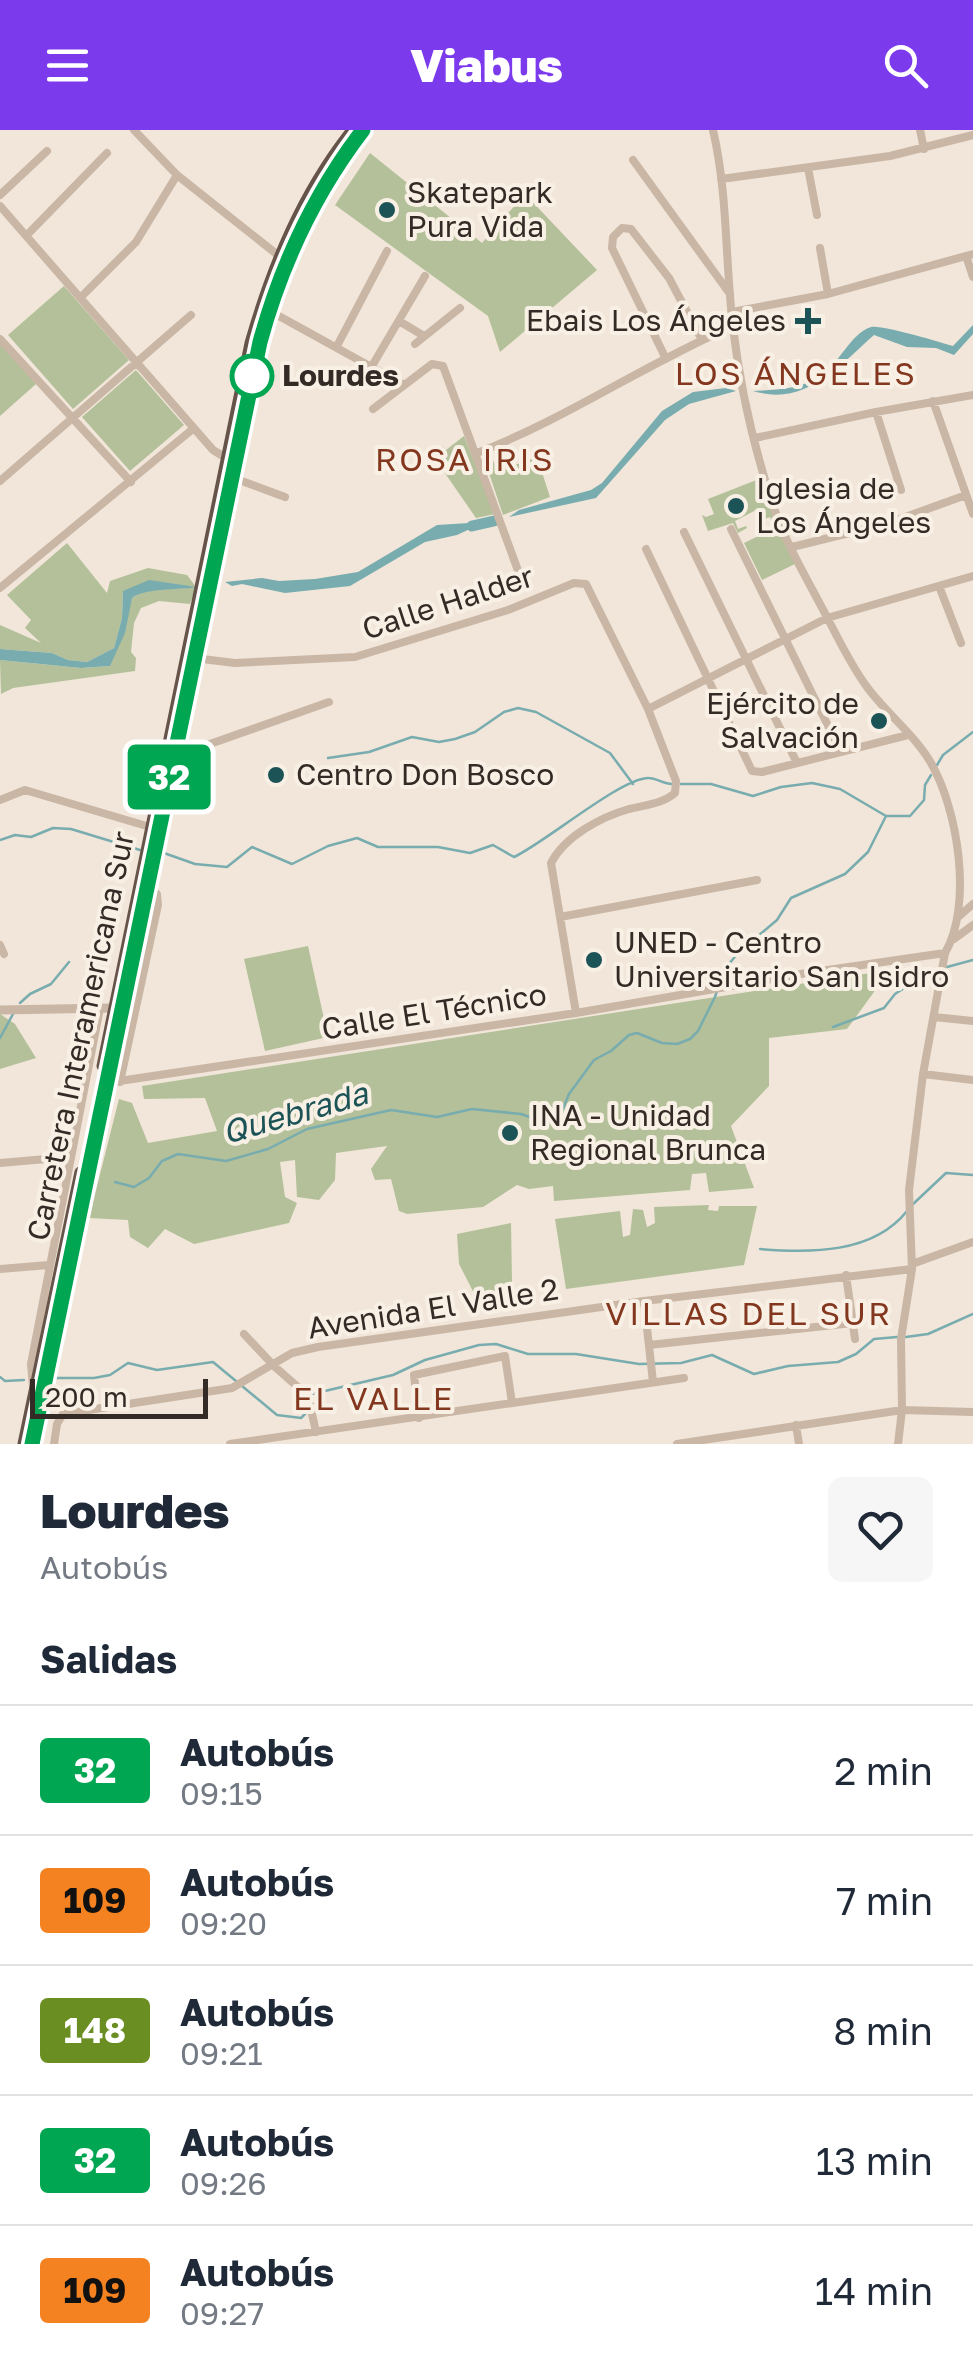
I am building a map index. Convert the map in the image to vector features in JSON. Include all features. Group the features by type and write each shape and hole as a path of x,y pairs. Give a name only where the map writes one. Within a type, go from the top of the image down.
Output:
{"highway":[{"path":"315,202 318,188 353,135 352,130"},
{"name":"Carretera Interamericana Sur","path":"22,1444 64,1216 96,1106 148,885 226,458 278,256 316,182 352,130"},
{"name":"Carretera Interamericana Sur","path":"32,1444 113,1082 106,1008 232,477 264,309 315,202 363,130"},
{"path":"106,1008 118,1006 127,982"},
{"path":"96,1106 113,1082"}],"street":[{"path":"134,130 178,175 278,256"},
{"path":"713,130 722,180 733,326 755,438 774,508 827,618 866,686 930,762 948,804 962,877 954,939"},
{"path":"920,130 924,148"},
{"path":"722,180 924,148 973,135"},
{"path":"0,195 47,151"},
{"path":"27,235 106,153"},
{"path":"633,160 730,294"},
{"path":"808,168 818,215"},
{"path":"82,296 136,242 178,175"},
{"path":"0,206 213,450 226,458"},
{"path":"666,359 612,248 613,237 622,228 632,229 668,278 702,340"},
{"path":"820,248 828,294"},
{"path":"337,346 387,251"},
{"path":"732,312 828,294 969,255 973,276"},
{"path":"372,366 425,276"},
{"path":"415,344 460,308"},
{"path":"264,309 404,385"},
{"path":"0,480 191,315"},
{"path":"398,321 424,336"},
{"path":"477,453 531,432 733,326"},
{"path":"0,338 131,482"},
{"path":"373,409 432,364 442,366 520,576"},
{"path":"755,438 973,395"},
{"path":"933,402 973,514"},
{"path":"876,412 901,490"},
{"path":"2,586 194,428"},
{"path":"228,494 226,458 234,440 240,437"},
{"path":"232,477 285,498"},
{"path":"792,547 886,524 966,495"},
{"path":"731,529 840,752"},
{"path":"684,532 797,763"},
{"path":"646,549 752,771 762,772 908,735"},
{"path":"576,1013 550,868 558,852 588,828 612,815 668,800 674,794 676,773 648,709 827,618 973,576"},
{"name":"Calle Halder","path":"189,658 235,663 355,657 508,610 581,582 586,584 648,709"},
{"path":"938,586 961,643"},
{"path":"174,756 328,702"},
{"path":"0,800 25,790 150,826"},
{"path":"560,917 757,880"},
{"path":"113,1082 158,905 157,894 148,885"},
{"path":"956,919 973,904"},
{"path":"898,1444 902,1410 901,1338 912,1266 909,1190 923,1074 945,953 954,939 973,924"},
{"name":"Calle El Técnico","path":"113,1082 945,953"},
{"path":"0,1010 106,1008 69,1157 64,1216 48,1266 31,1364 33,1389"},
{"path":"934,1017 973,1021"},
{"path":"923,1074 973,1080"},
{"path":"0,1163 69,1157"},
{"name":"Avenida El Valle 2","path":"54,1444 59,1417 70,1412 238,1385 292,1353 318,1347 912,1266 973,1242"},
{"path":"0,1268 48,1266"},
{"path":"846,1275 854,1339"},
{"path":"644,1301 653,1382"},
{"path":"649,1346 853,1323"},
{"path":"244,1334 308,1396 316,1432"},
{"path":"419,1418 414,1375 505,1356 512,1402"},
{"path":"230,1444 684,1378"},
{"path":"677,1444 902,1410 973,1412"},
{"path":"796,1425 799,1444"}],"green space":[{"path":"370,153 482,243 525,194 597,270 500,352 488,316 335,205"},
{"path":"64,286 129,360 73,409 8,335"},
{"path":"0,343 36,384 0,416"},
{"path":"136,370 184,425 130,471 82,417"},
{"path":"464,436 495,514 476,518 431,453 442,446 446,450"},
{"path":"491,456 498,471 537,457 550,497 503,515 484,458"},
{"path":"759,479 795,564 762,580 744,543 775,528 770,517 762,520 756,510 735,521 738,529 747,528 738,533 733,523 708,531 702,515 714,514 708,499"},
{"path":"67,543 107,593 110,581 148,568 187,575 196,587 190,604 159,601 141,608 134,623 131,652 136,658 135,671 13,688 1,694 0,660 81,668 110,666 132,598 153,590 193,587 123,591 122,618 114,648 87,662 52,653 0,649 0,625 41,643 25,628 31,620 7,595"},
{"path":"308,946 328,1037 265,1051 244,959"},
{"path":"890,970 847,1029 769,1038 769,1086 731,1126 754,1188 709,1192 706,1173 692,1174 690,1190 554,1201 553,1186 529,1189 517,1185 483,1207 407,1214 399,1211 391,1179 375,1180 371,1169 387,1146 336,1153 335,1180 319,1200 297,1197 295,1160 280,1162 285,1197 297,1203 289,1223 194,1244 165,1229 148,1248 130,1237 128,1220 89,1218 119,1099 132,1103 148,1143 217,1131 205,1098 144,1099 142,1086"},
{"path":"0,1014 15,1024 36,1058 0,1069"},
{"path":"709,1205 708,1210 718,1211 719,1206 757,1206 744,1265 566,1289 555,1219 620,1211 623,1237 630,1235 633,1209 643,1210 647,1227 655,1223 654,1207"},
{"path":"511,1223 512,1283 502,1298 478,1301 459,1264 457,1234"}],"water":[{"path":"973,325 973,334 954,355 936,348 907,347 874,335 834,371 805,389 789,394 753,391 788,388 813,380 871,327 953,346"},
{"path":"726,388 736,391 689,404 665,420 596,498 509,517 519,510 591,490 602,483 662,411 693,392"},
{"path":"485,522 457,535 425,542 350,586 285,593 225,582 315,579 358,572 437,525"},
{"path":"149,580 196,587 154,591 132,598 125,633 110,666 81,668 0,660 0,649 52,653 87,662 114,648 122,618 123,591"}],"waterway":[{"path":"472,526 494,521"},
{"name":"Quebrada","path":"328,758 369,752 412,737 439,742 455,739 518,708 536,712 610,753 633,784"},
{"path":"937,765 943,755 973,732"},
{"path":"681,784 711,784 753,796 812,783 840,789 886,816 910,816 924,800 925,785 931,775"},
{"name":"Quebrada","path":"164,853 195,864 227,867 252,847 292,864 328,846 357,838 378,847 438,847 470,853 493,845 514,857 637,780 652,778 672,784"},
{"name":"Quebrada","path":"115,1182 134,1187 149,1178 162,1161 178,1154 226,1161 268,1149 307,1129 391,1110 437,1117 472,1109 521,1114 538,1120 562,1111 569,1094 594,1060 629,1035 637,1033 662,1043 677,1044 690,1039 715,997 724,970 738,953 777,920 791,898 845,874 868,852 886,816"},
{"path":"0,840 15,835 31,837 53,828 71,829 140,850"},
{"name":"Quebrada","path":"947,967 973,960"},
{"path":"20,1003 51,984 69,962"},
{"name":"Quebrada","path":"833,1027 884,1008 895,994 939,969"},
{"path":"0,1038 13,1014"},
{"name":"Quebrada","path":"912,1205 946,1173 973,1175"},
{"name":"Quebrada","path":"760,1249 840,1248 877,1236 907,1211"},
{"path":"906,1337 928,1334 973,1314"},
{"path":"312,1394 393,1375 425,1360 479,1345 496,1344 528,1354 576,1354 639,1364 681,1363 712,1355 754,1374 788,1366 838,1362 874,1339 897,1337"},
{"path":"53,1378 110,1375 128,1363 157,1370 213,1362 277,1415 301,1418 306,1413 305,1401"},
{"path":"0,1377 5,1381 24,1380"}],"bus line":[{"name":"32","path":"32,1444 260,342 282,272 312,207 363,130"}],"place":[{"name":"Skatepark Pura Vida","path":"387,210"},
{"name":"Ebais Los Ángeles","path":"808,321"},
{"name":"Lourdes","path":"252,376"},
{"name":"Iglesia de Los Ángeles","path":"736,506"},
{"name":"Ejército de Salvación","path":"879,721"},
{"name":"Centro Don Bosco","path":"276,775"},
{"name":"UNED - Centro Universitario San Isidro","path":"594,960"},
{"name":"INA - Unidad Regional Brunca","path":"510,1133"}],"district":[{"name":"LOS ÁNGELES","path":"796,374"},
{"name":"ROSA IRIS","path":"465,460"},
{"name":"VILLAS DEL SUR","path":"749,1314"},
{"name":"EL VALLE","path":"374,1399"}]}
